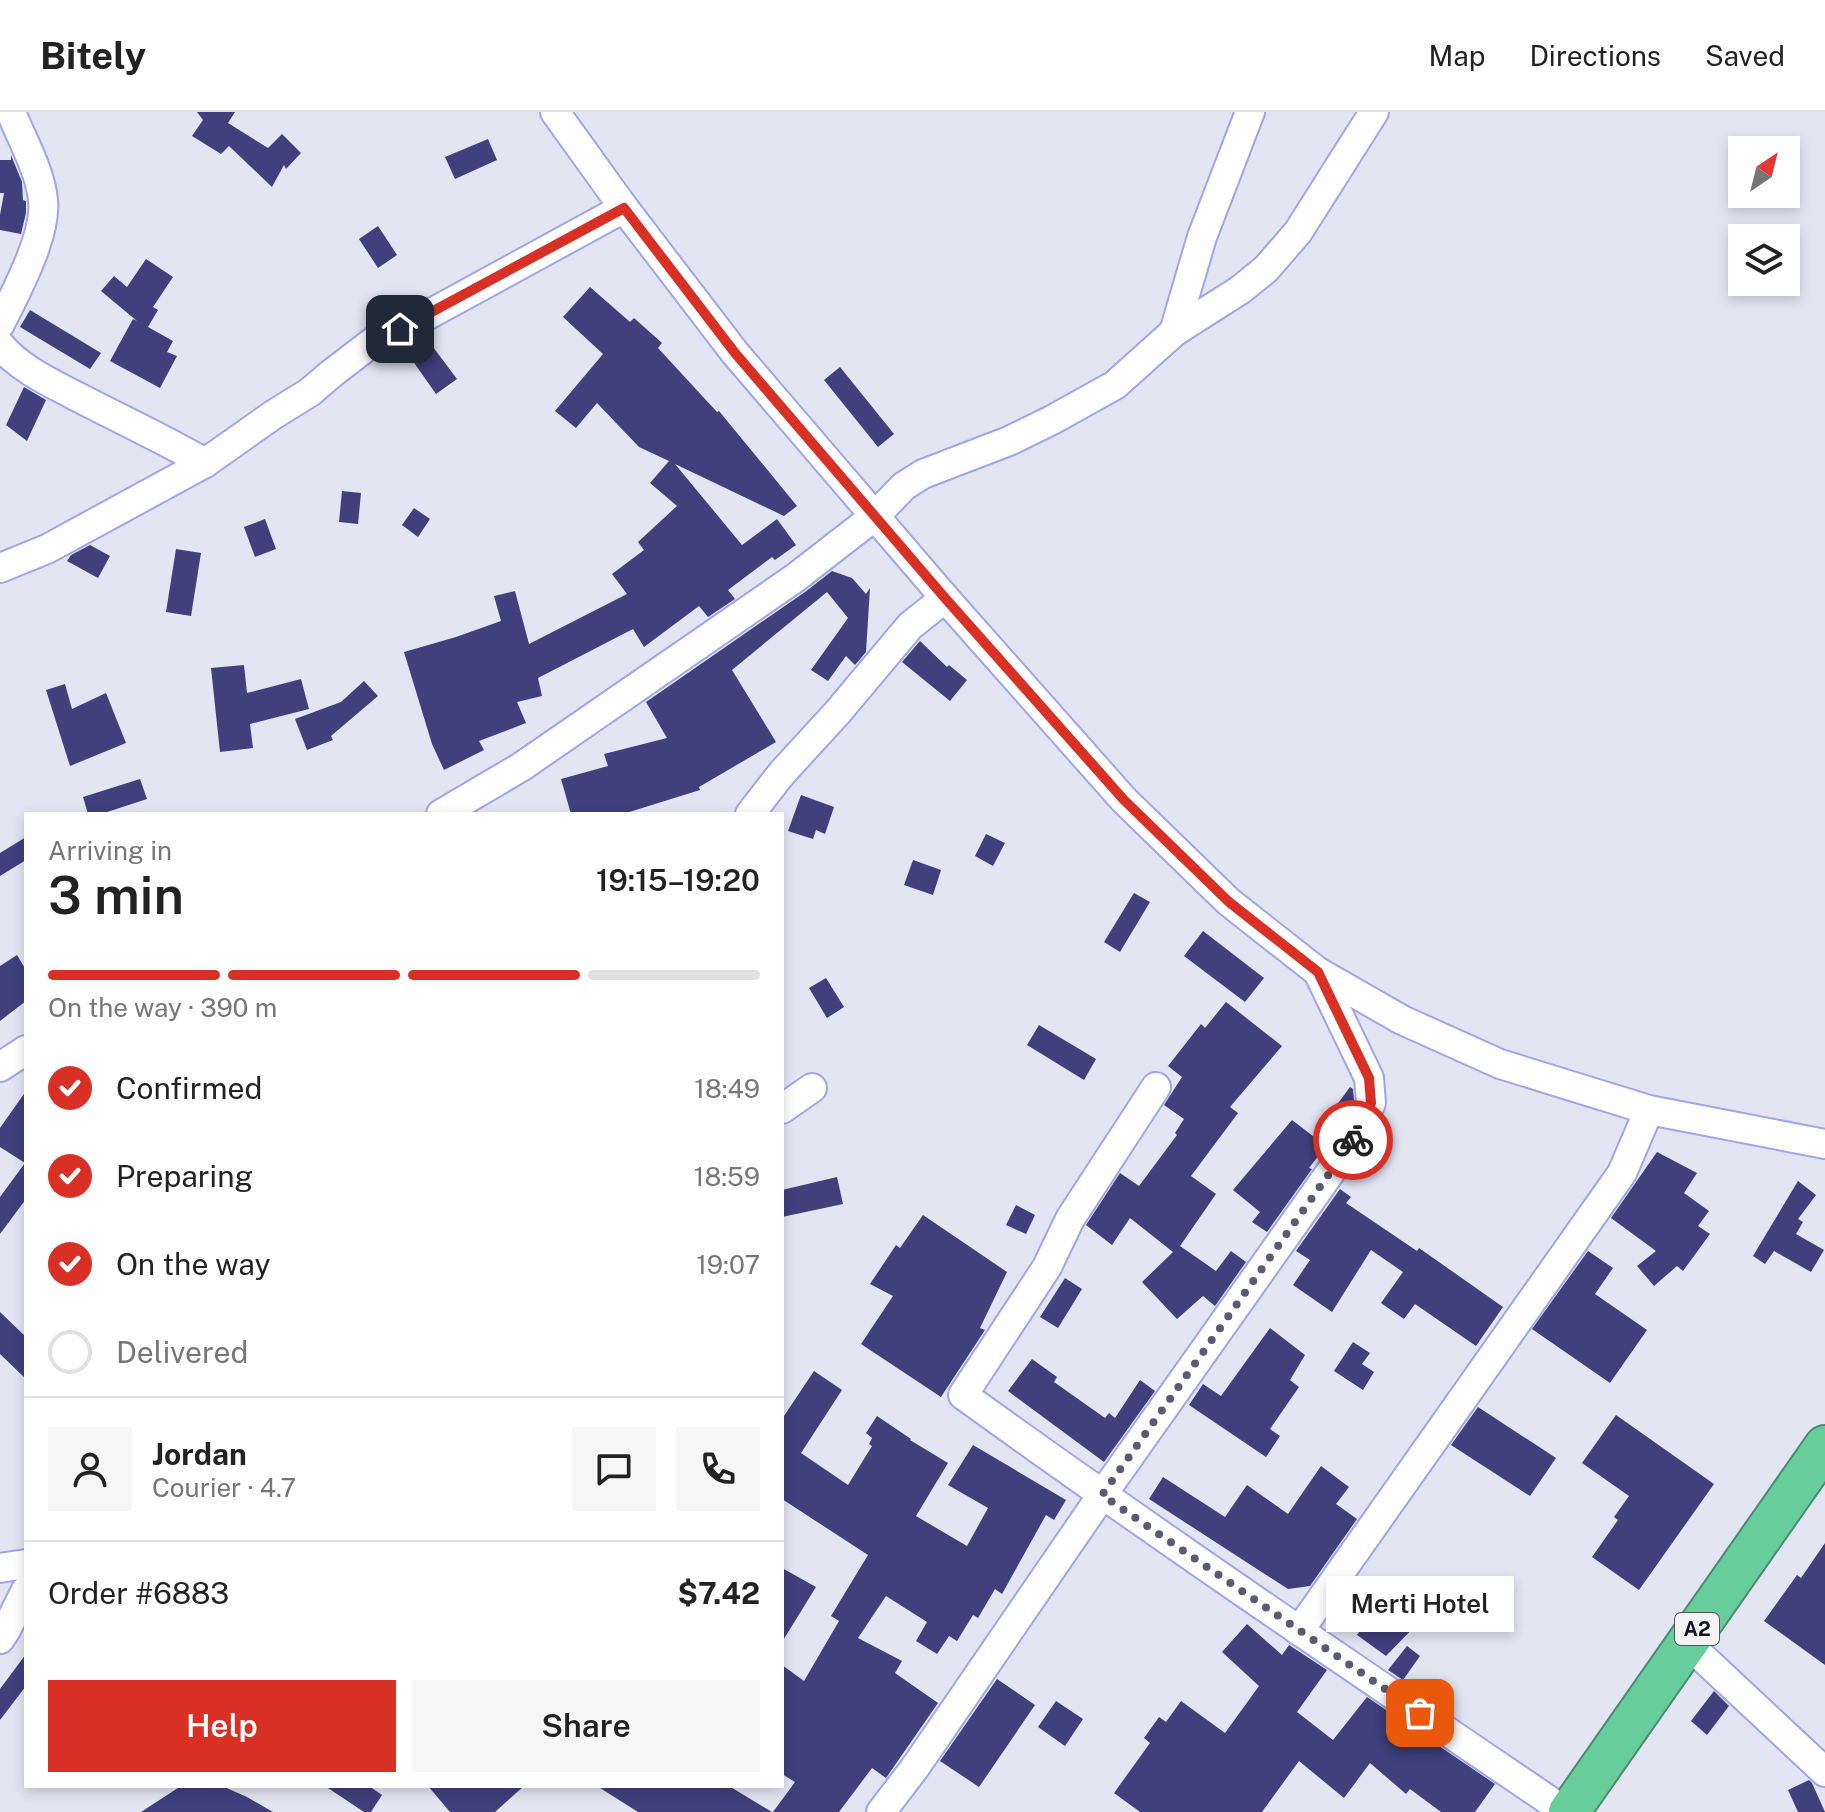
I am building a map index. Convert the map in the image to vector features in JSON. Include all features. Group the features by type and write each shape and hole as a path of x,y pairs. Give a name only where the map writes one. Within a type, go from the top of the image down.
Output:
{"highway":[{"name":"A2","path":"1567,1812 1825,1446"}],"street":[{"path":"0,324 20,285 43,222 44,203 40,181 11,112"},
{"path":"555,112 735,353 945,598 1124,800 1229,902 1318,972 1402,1020 1500,1064 1649,1110 1825,1144"},
{"path":"1174,332 1202,237 1250,112"},
{"path":"450,812 472,807 521,767 795,578 875,516 904,486 923,474 1009,441 1115,385 1174,332 1240,290 1266,269 1298,232 1374,112"},
{"path":"0,568 47,549 205,463 310,392 374,341 624,208"},
{"path":"0,345 6,353 40,377 205,463"},
{"path":"752,812 910,626 945,598"},
{"path":"881,1812 1356,1136 1371,1103 1369,1078 1318,972"},
{"path":"0,1067 24,1051"},
{"path":"1156,1087 1070,1219 1047,1267 963,1395 1102,1495 1567,1812"},
{"path":"784,1108 812,1088"},
{"path":"1299,1631 1622,1173 1649,1110"},
{"path":"0,1568 24,1564"},
{"path":"0,1639 24,1594"},
{"path":"1687,1643 1825,1772"}],"building":[{"path":"197,112 235,112 228,123 268,148 282,134 301,153 286,169 284,165 272,187 229,146 221,154 192,136 203,120"},
{"path":"488,139 497,160 455,179 445,157"},
{"path":"11,155 22,182 23,200 26,201 21,234 0,230 4,193 0,193 0,160 11,160"},
{"path":"378,226 397,255 378,268 359,239"},
{"path":"146,259 173,277 153,307 158,310 148,327 173,341 167,352 177,356 160,388 110,361 133,319 137,321 101,291 114,276 127,287"},
{"path":"590,287 630,322 634,318 662,343 658,348 719,411 797,506 784,516 675,464 742,545 777,519 796,545 775,560 772,557 728,590 735,599 708,617 699,606 644,647 633,629 538,678 542,696 517,702 526,723 479,741 484,750 444,770 432,744 404,652 501,621 494,596 515,591 529,644 627,594 612,574 644,550 638,542 677,506 650,483 669,461 639,447 597,403 576,428 555,411 603,354 563,317"},
{"path":"30,310 101,353 90,369 20,327"},
{"path":"430,343 457,379 436,394 410,357"},
{"path":"840,367 894,434 878,447 824,380"},
{"path":"24,387 46,400 27,441 6,425"},
{"path":"342,491 361,493 358,524 339,522"},
{"path":"414,508 430,519 418,537 402,525"},
{"path":"265,519 276,549 255,557 244,527"},
{"path":"90,545 110,556 98,578 67,561 71,555"},
{"path":"176,549 201,553 191,616 166,612"},
{"path":"832,571 852,578 866,594 870,588 866,652 855,665 846,656 828,681 811,670 848,618 827,592 732,670 776,742 699,787 700,790 629,812 570,812 561,779 608,766 604,754 667,738 646,702"},
{"path":"920,641 947,667 949,665 967,680 950,701 902,662"},
{"path":"244,665 247,693 301,679 309,709 250,724 253,748 220,752 211,668"},
{"path":"364,681 378,696 331,736 333,740 307,750 295,719 341,702"},
{"path":"65,684 72,709 106,693 126,743 70,766 46,690"},
{"path":"140,779 147,799 107,812 87,812 83,797"},
{"path":"801,795 834,807 825,834 816,830 813,839 788,831"},
{"path":"986,834 1005,843 993,866 975,856"},
{"path":"24,838 24,861 0,876 0,853"},
{"path":"913,860 941,870 933,895 904,885"},
{"path":"1134,893 1150,902 1120,952 1104,942"},
{"path":"1203,931 1264,978 1245,1002 1184,956"},
{"path":"17,955 24,967 24,1003 0,1021 0,966"},
{"path":"826,978 844,1007 827,1018 809,988"},
{"path":"1226,1002 1282,1046 1230,1107 1238,1113 1191,1176 1216,1194 1180,1246 1216,1271 1231,1251 1246,1262 1215,1306 1203,1296 1177,1319 1142,1282 1173,1252 1130,1218 1112,1245 1086,1225 1120,1173 1139,1186 1177,1135 1175,1133 1184,1119 1164,1105 1182,1077 1168,1066 1201,1024 1205,1028"},
{"path":"1039,1025 1096,1059 1084,1080 1027,1045"},
{"path":"1350,1087 1354,1100 1341,1128 1327,1146 1314,1136"},
{"path":"24,1094 24,1162 0,1147 0,1128"},
{"path":"1292,1120 1326,1146 1267,1232 1252,1222 1260,1212 1233,1190"},
{"path":"1657,1152 1697,1173 1684,1193 1709,1211 1698,1226 1710,1234 1683,1271 1677,1266 1654,1286 1637,1266 1656,1251 1611,1218"},
{"path":"24,1164 24,1202 0,1234 0,1197"},
{"path":"837,1177 843,1204 784,1217 784,1190"},
{"path":"1798,1181 1816,1195 1798,1219 1803,1222 1796,1234 1824,1250 1811,1272 1774,1251 1765,1264 1753,1256"},
{"path":"1340,1189 1351,1197 1346,1203 1417,1251 1419,1248 1503,1307 1476,1346 1415,1304 1404,1319 1381,1303 1403,1272 1371,1250 1332,1312 1293,1285 1310,1260 1296,1251"},
{"path":"1016,1205 1035,1215 1026,1234 1006,1225"},
{"path":"923,1215 1007,1272 980,1328 985,1330 941,1397 861,1344 893,1296 870,1284 896,1245 900,1248"},
{"path":"1588,1251 1613,1268 1595,1294 1647,1330 1610,1383 1532,1329"},
{"path":"1065,1278 1082,1289 1058,1328 1040,1317"},
{"path":"0,1312 24,1335 24,1377 0,1354"},
{"path":"1270,1328 1305,1355 1290,1380 1299,1387 1270,1429 1280,1436 1266,1457 1189,1405 1203,1384 1221,1396"},
{"path":"1353,1342 1370,1353 1362,1364 1374,1372 1363,1390 1334,1371"},
{"path":"1032,1359 1057,1377 1054,1382 1105,1418 1109,1413 1115,1418 1140,1380 1155,1391 1104,1462 1008,1391"},
{"path":"814,1371 842,1390 801,1453 848,1485 872,1446 869,1444 872,1438 866,1433 877,1416 948,1463 916,1516 967,1546 988,1508 948,1485 973,1445 1066,1500 1054,1520 1046,1515 1002,1594 995,1589 978,1618 973,1615 957,1641 949,1636 937,1654 916,1641 927,1622 886,1596 858,1638 902,1661 895,1673 938,1703 886,1778 872,1768 839,1812 773,1812 795,1782 784,1775 784,1666 804,1681 839,1621 831,1616 868,1555 784,1500 784,1416"},
{"path":"1478,1407 1556,1458 1530,1496 1451,1445"},
{"path":"1616,1415 1714,1484 1639,1590 1592,1557 1618,1520 1614,1517 1629,1496 1582,1463"},
{"path":"1321,1466 1349,1487 1336,1504 1357,1519 1310,1586 1288,1589 1149,1499 1163,1477 1225,1517 1247,1485 1288,1514"},
{"path":"1825,1543 1825,1665 1764,1621 1797,1575 1801,1578"},
{"path":"784,1569 816,1587 784,1639"},
{"path":"1378,1578 1405,1606 1409,1602 1424,1617 1386,1656 1357,1635 1368,1619 1353,1603"},
{"path":"1247,1624 1282,1655 1289,1645 1327,1670 1297,1712 1333,1740 1367,1697 1495,1784 1475,1812 1441,1812 1410,1789 1406,1794 1370,1763 1344,1798 1299,1761 1262,1812 1140,1812 1114,1793 1150,1743 1144,1738 1159,1717 1166,1722 1181,1701 1225,1733 1259,1686 1222,1652"},
{"path":"1407,1646 1420,1656 1403,1680 1388,1670"},
{"path":"24,1657 24,1689 0,1720 0,1689"},
{"path":"997,1679 1035,1705 979,1787 940,1761"},
{"path":"1714,1691 1729,1706 1707,1735 1691,1721"},
{"path":"1056,1701 1083,1719 1065,1746 1038,1727"},
{"path":"1809,1780 1825,1812 1798,1812 1788,1790"},
{"path":"178,1788 227,1788 273,1812 141,1812"},
{"path":"328,1788 372,1788 382,1795 371,1812 364,1812"},
{"path":"430,1788 522,1788 495,1812 450,1812"},
{"path":"600,1788 732,1788 772,1812 638,1812"}],"way so far":[{"path":"1353,1140 1102,1495 1420,1713"}],"place":[{"name":"Merti Hotel","path":"1420,1713"}],"route":[{"path":"400,329 624,208 735,353 945,598 1124,800 1229,902 1318,972 1369,1078 1371,1103 1353,1140"}]}
